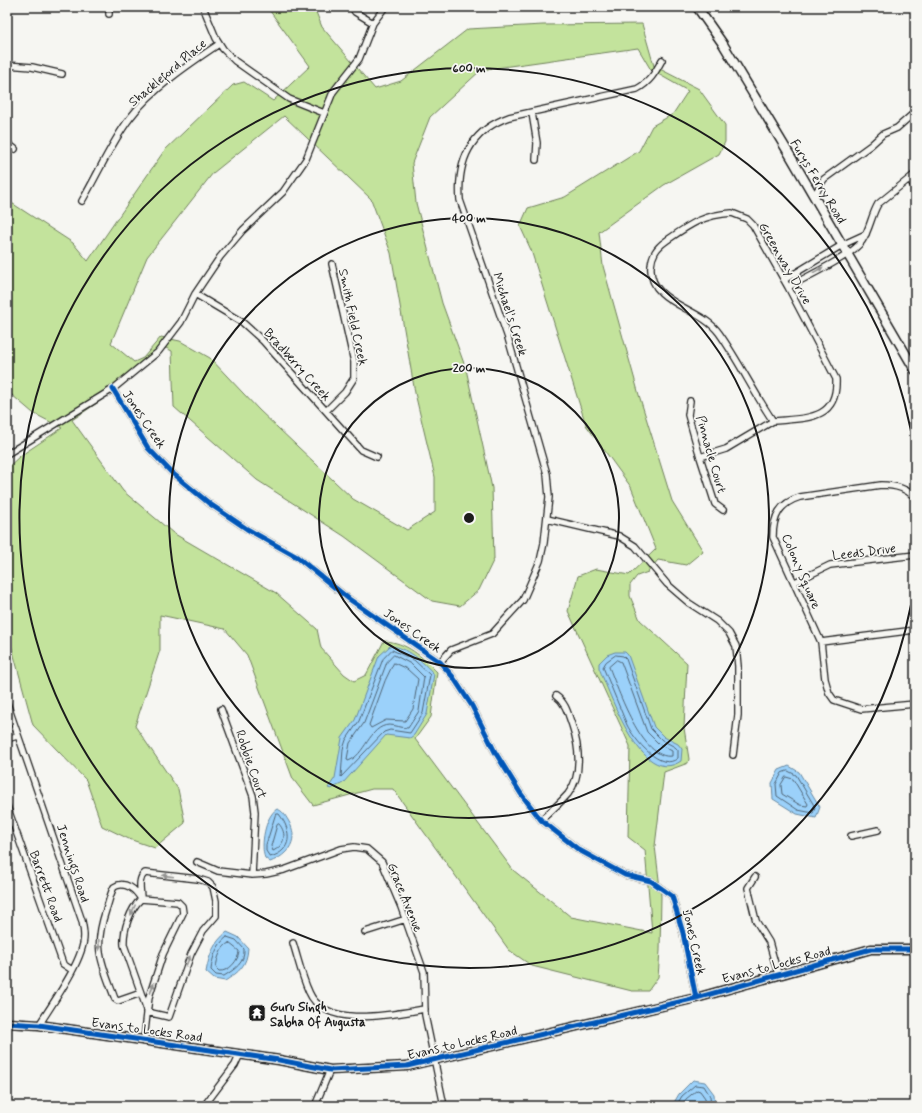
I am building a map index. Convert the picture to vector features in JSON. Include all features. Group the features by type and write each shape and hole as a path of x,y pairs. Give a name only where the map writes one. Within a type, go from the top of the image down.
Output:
{"street":[{"path":"109,7 109,14"},
{"path":"203,7 219,44 235,61 289,99 324,113"},
{"path":"352,7 355,12 373,23"},
{"path":"7,454 113,389 158,352 181,322 195,294 229,246 243,230 284,192 306,159 333,92 358,59 373,23 385,7"},
{"name":"Furys Ferry Road","path":"697,7 723,44 848,253 915,370"},
{"name":"Shackleford Place","path":"82,201 133,114 184,69 219,44"},
{"name":"Michael's Creek","path":"440,662 451,650 492,634 523,600 540,561 549,497 547,474 508,338 460,200 458,180 461,165 467,152 477,138 494,123 509,117 637,90 646,84 652,77 662,60"},
{"path":"7,65 32,66 62,74"},
{"path":"814,196 824,179 871,145 883,134 897,128 915,112"},
{"path":"532,113 537,143 536,160"},
{"path":"7,143 15,149"},
{"path":"788,287 848,253 861,242 866,234 878,204 915,174"},
{"path":"909,179 915,187"},
{"name":"Greenway Drive","path":"700,457 726,449 773,421 812,417 825,411 834,402 837,391 836,379 825,356 788,287 752,225 747,219 732,213 714,214 691,224 661,244 656,250 652,259 652,279 663,295 704,318 718,332 757,398 773,421"},
{"path":"784,280 842,244 866,234"},
{"name":"Smith Field Creek","path":"326,411 345,392 354,378 354,362 332,264"},
{"name":"Bradberry Creek","path":"195,294 242,322 263,341 361,450 377,457"},
{"name":"Jones Creek","path":"113,389 148,448 172,473 210,504 247,529 297,557 349,599 440,662 457,683 472,706 495,752 521,794 542,820 579,850 625,875 651,881 672,896 683,933 696,998"},
{"name":"Pinnacle Court","path":"690,401 688,415 700,457 715,504 723,510"},
{"name":"Colony Square","path":"915,498 912,494 892,485 800,496 789,500 781,507 776,517 774,537 821,642 825,679 829,693 834,700 861,709 915,704"},
{"path":"547,519 619,536 635,546 667,584 689,603 717,621 729,633 736,646 738,666 738,715 733,755"},
{"name":"Leeds Drive","path":"795,582 830,565 915,555"},
{"path":"821,642 915,630"},
{"path":"542,820 568,793 575,778 578,765 574,732 564,701 556,696"},
{"name":"Jennings Road","path":"7,703 17,736 44,808 82,921 84,936 81,950 72,970 39,1024"},
{"name":"Robbie Court","path":"221,708 253,796 255,812 252,875"},
{"path":"7,739 17,736"},
{"name":"Barrett Road","path":"7,806 64,964 72,970"},
{"path":"851,836 878,830"},
{"name":"Grace Avenue","path":"197,862 218,870 252,875 284,870 342,849 354,847 367,849 382,862 406,920 424,972 425,1009 444,1106"},
{"path":"141,900 140,881 145,873 198,879 208,882 213,887 217,906 216,916 203,931 191,954 169,1016 147,1011"},
{"path":"754,877 748,888 756,921 769,942 778,974"},
{"path":"141,900 133,889 126,885 121,884 114,886 100,929 98,945 99,954 115,999 118,1001 142,993"},
{"path":"144,1040 149,997 163,954 183,912 182,906 178,902 141,900 135,905 124,936 124,945 142,993 147,1011"},
{"path":"365,932 406,920"},
{"path":"293,942 309,994 321,1007 339,1015 357,1017 425,1009"},
{"name":"Evans to Locks Road","path":"7,1023 39,1024 240,1054 330,1070 407,1066 696,998 778,974 872,950 915,949"},
{"path":"204,1106 234,1065 240,1054"},
{"path":"315,1106 330,1070"}],"green space":[{"path":"267,7 314,7 322,27 375,89 401,81 468,29 543,25 642,24 654,66 699,89 725,125 725,142 719,154 664,185 599,232 603,266 639,395 672,501 703,551 686,565 658,560 648,572 637,576 630,585 630,596 640,620 687,663 684,728 689,759 688,763 664,772 655,846 661,896 660,951 658,977 648,991 632,991 532,966 509,950 393,789 372,789 313,805 293,779 247,655 225,629 160,615 160,650 135,726 178,789 185,823 155,848 129,839 102,826 86,780 33,725 7,630 7,468 20,456 62,428 33,413 12,395 7,399 7,200 73,243 88,261 164,151 233,85 244,82 273,101 310,66","holes":["638,48 651,70 688,91 673,114 652,126 639,151 565,197 528,208 520,226 531,250 586,425 631,487 656,549 629,575 596,569 578,576 568,611 630,746 628,837 645,850 652,933 571,917 513,870 415,739 431,717 437,672 426,661 407,647 384,641 366,675 354,681 344,674 321,648 317,629 276,593 173,533 123,491 72,420 103,399 166,348 172,351 174,407 257,480 344,536 432,601 460,606 479,590 494,559 492,488 466,369 442,303 416,203 412,163 430,117 481,70","284,116 371,199 391,253 415,393 435,477 435,512 407,530 353,499 259,410 210,358 180,341 161,337 143,358 134,362 111,343 147,257 213,173"]}],"water":[{"path":"390,646 409,652 420,660 434,674 427,714 414,735 410,738 386,735 343,783 331,789 328,788 335,778 342,738 355,720 379,656"},
{"path":"615,652 625,652 628,655 654,727 664,737 678,744 682,749 681,761 666,766 653,761 640,750 629,734 619,716 599,668 599,663 607,655"},
{"path":"789,766 799,772 820,807 816,818 797,814 773,799 772,783 779,770"},
{"path":"277,809 285,815 288,820 293,834 293,840 291,846 283,855 270,862 265,858 263,839 269,818"},
{"path":"227,932 238,937 248,948 244,964 234,975 225,981 214,979 206,972 215,945"},
{"path":"693,1080 705,1082 714,1094 715,1106 672,1106 679,1094"}],"cycle path":[{"path":"113,389 148,448 172,473 210,504 247,529 297,557 349,599 440,662 453,677 472,706 495,752 521,794 541,820 579,850 625,875 651,881 672,896 683,933 696,998"},
{"path":"7,1023 39,1025 279,1060 330,1070 407,1066 696,998 871,949 915,949"}],"place":[{"name":"Guru Singh Sabha Of Augusta","path":"257,1013"}]}
